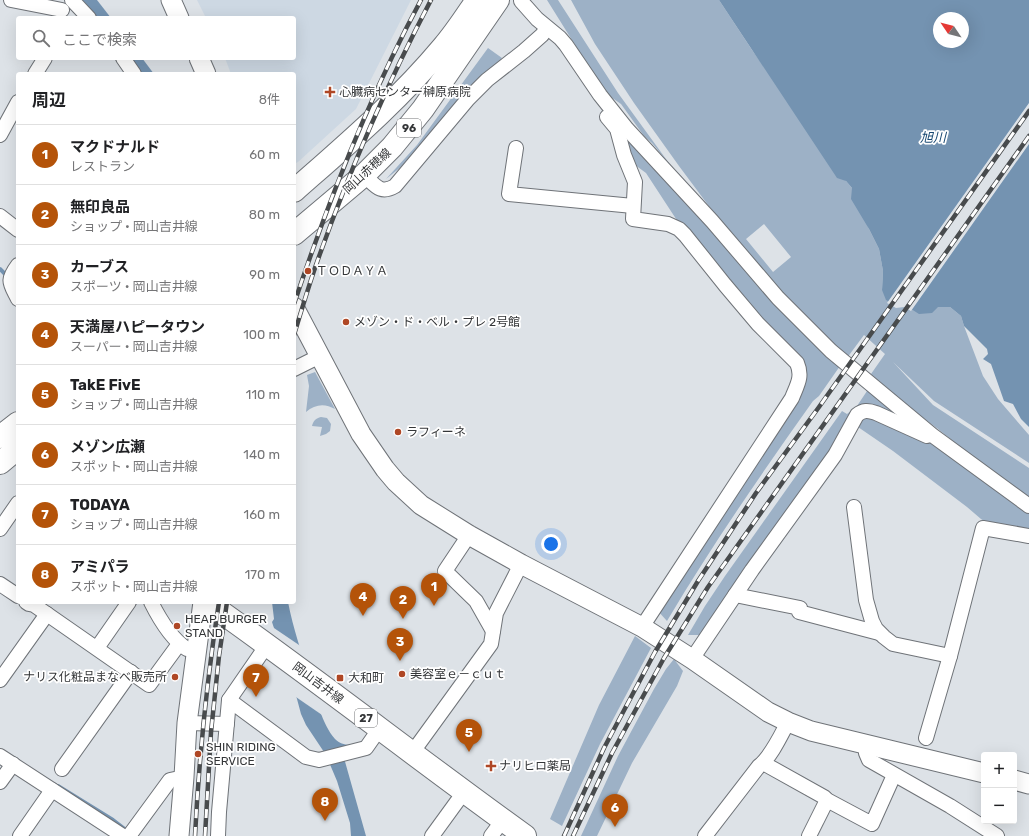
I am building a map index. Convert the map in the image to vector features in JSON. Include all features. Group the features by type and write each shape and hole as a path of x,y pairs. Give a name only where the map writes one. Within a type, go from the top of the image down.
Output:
{"main road":[{"name":"96","path":"296,189 369,125 404,90 445,45 477,0"},
{"name":"岡山赤穂線","path":"296,232 364,175 392,147 423,109 498,0"},
{"path":"0,437 16,425"},
{"name":"岡山吉井線","path":"210,604 267,644 464,792 497,828 525,836"}],"street":[{"path":"11,0 67,7 85,16"},
{"path":"170,0 178,16"},
{"path":"521,1 537,19 560,38 566,45 597,91 627,129 712,221 778,298 831,351 939,440 1029,506"},
{"path":"364,175 380,189 388,190 395,186 468,99 487,80 542,35 547,28"},
{"path":"36,72 44,60"},
{"path":"124,60 133,72"},
{"path":"200,60 205,72"},
{"path":"597,91 591,98 617,129 624,155 635,182 633,219 668,224 679,229 724,285 758,324 797,363 800,370 800,378 792,398 642,627"},
{"path":"0,135 16,106"},
{"path":"516,148 509,194 633,206"},
{"path":"0,216 16,228"},
{"path":"16,268 11,274 10,284 16,295"},
{"path":"296,311 361,434 385,469 396,482 421,505 469,535 521,564 642,627 692,659 768,712 788,722 811,731 981,772"},
{"path":"296,368 320,356"},
{"path":"692,659 735,595 835,455 854,420 861,412 869,410 924,435 939,440"},
{"path":"0,529 16,506"},
{"path":"854,506 866,600 876,629 893,644 950,656"},
{"path":"926,738 950,656 983,528 1029,536"},
{"path":"469,535 445,571 476,601 493,630"},
{"path":"412,753 491,644 496,613 521,564"},
{"path":"0,584 16,595"},
{"path":"735,595 800,608 799,612 879,633"},
{"path":"30,604 34,605 149,685 179,644"},
{"path":"97,648 128,604"},
{"path":"151,604 179,644 188,649 197,650"},
{"path":"179,836 187,723 203,604"},
{"path":"0,680 47,614"},
{"path":"218,836 229,700 267,644"},
{"path":"62,769 131,672"},
{"path":"229,700 306,757 319,760 366,748 380,728"},
{"path":"705,836 759,766 764,763 779,740 788,722"},
{"path":"187,723 227,724"},
{"path":"865,744 866,753 869,760 950,806 997,836"},
{"path":"0,756 124,834 170,780 184,777"},
{"path":"764,763 827,800 872,824 894,775"},
{"path":"0,782 13,764"},
{"path":"1017,781 1029,784"},
{"path":"20,836 52,790"},
{"path":"432,836 464,792"},
{"path":"809,836 827,800"}],"shaded area":[{"name":"心臓病センター榊原病院","path":"197,0 411,0 356,109 296,163 296,72 230,72 226,60 296,60 296,16 205,16"},
{"path":"547,0 558,0 618,93 671,166 652,143 644,136 621,104 605,93"},
{"path":"571,0 719,0 752,50 852,188 879,249 883,271 882,290 938,307 950,307 961,316 983,376 998,399 1029,435 1029,463 934,401 893,362 933,405 1029,468 1029,497 984,466 883,388 871,374 885,354 864,335 847,358 782,294 717,217 634,103 595,44","holes":["764,224 791,257 773,272 746,239"]},
{"path":"488,48 502,58 411,159 386,179 417,145"},
{"path":"620,130 840,366 819,396 813,401 756,482 667,621 657,610 803,378 680,225 646,173 631,162"},
{"path":"315,372 335,409 320,405 313,407 306,412 309,386 307,375"},
{"path":"863,387 925,433 868,406 765,543 763,542 759,548 761,550 702,635 688,635 725,576 842,411 847,414 857,406 867,391"},
{"path":"867,414 930,440 1029,512 1029,531 987,523 981,519 893,451 858,427 861,423 857,420"},
{"path":"321,417 327,418 331,424 330,431 320,436 322,427 312,426 315,420"},
{"path":"635,636 651,648 600,744 562,826 550,819 599,705"},
{"path":"674,659 683,671 677,686 632,763 597,836 581,836 618,756 654,689"}],"water":[{"path":"79,0 97,0 109,16 93,16"},
{"name":"旭川","path":"719,0 1029,0 1029,427 1021,419 1013,404 1004,401 991,364 983,359 988,354 987,349 964,326 961,316 950,307 938,307 932,313 919,314 905,305 897,306 886,300 882,290 883,271 879,249 851,199 852,188 846,181 837,178"},
{"path":"129,60 144,60 152,72 137,72"},
{"path":"272,604 288,604 295,631 326,726 330,733 340,743 349,745 358,744 344,758 366,836 351,836 350,823 337,781 326,755 306,725 301,714 272,622 274,619"}],"pier":[{"path":"1029,103 1029,144 911,311 904,307 896,308 887,303"},
{"path":"271,626 302,647 325,717 293,695"}],"waterway":[{"path":"0,269 5,274"},
{"path":"58,786 113,820 126,830"}],"railway":[{"path":"296,298 321,226 351,149 384,74 421,0"},
{"path":"296,328 307,291 341,197 383,98 431,0"},
{"path":"564,836 604,748 655,652 698,581 756,493 819,407 1029,111"},
{"path":"573,836 612,753 664,658 708,587 1029,136"},
{"path":"195,836 204,719 219,604"},
{"path":"205,836 211,732 219,656 227,604"}],"place":[{"name":"心臓病センター榊原病院","path":"330,92"},
{"name":"ＴＯＤＡＹＡ","path":"308,271"},
{"name":"メゾン・ド・ベル・プレ 2号館","path":"346,322"},
{"name":"ラフィーネ","path":"398,432"},
{"name":"マクドナルド","path":"434,606"},
{"name":"天満屋ハピータウン","path":"363,616"},
{"name":"無印良品","path":"403,619"},
{"name":"HEAP BURGER STAND","path":"177,626"},
{"name":"カーブス","path":"400,661"},
{"name":"美容室ｅ－ｃｕｔ","path":"402,674"},
{"name":"ナリス化粧品まなべ販売所","path":"175,677"},
{"name":"大和町","path":"340,678"},
{"name":"TODAYA","path":"256,697"},
{"name":"TakE FivE","path":"469,752"},
{"name":"SHIN RIDING SERVICE","path":"198,754"},
{"name":"ナリヒロ薬局","path":"491,766"},
{"name":"アミパラ","path":"325,821"},
{"name":"メゾン広瀬","path":"615,827"}]}
